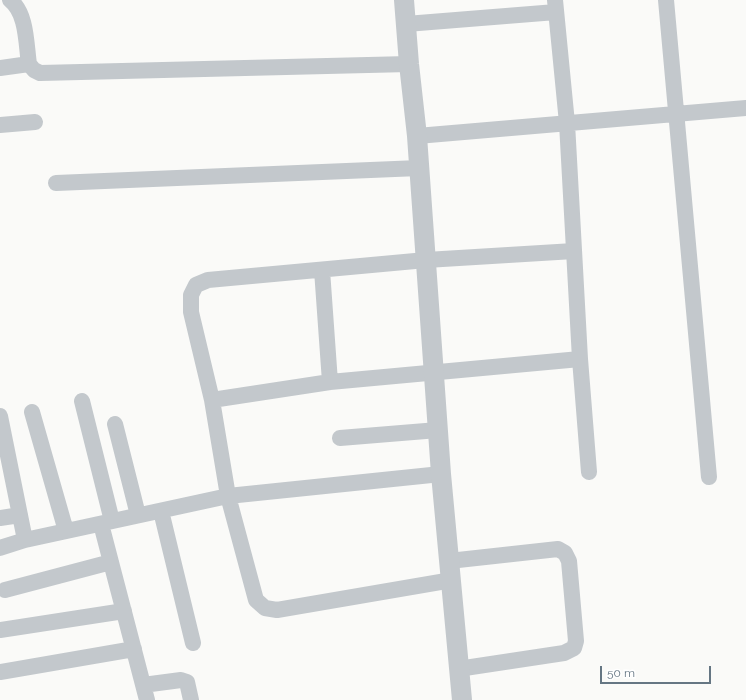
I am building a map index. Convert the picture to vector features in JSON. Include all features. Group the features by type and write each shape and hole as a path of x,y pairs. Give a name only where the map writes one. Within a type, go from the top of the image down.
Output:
{"street":[{"path":"10,0 16,5 21,14 29,64 34,70 40,73 409,64"},
{"path":"404,0 417,136 441,474 462,700"},
{"path":"666,0 709,477"},
{"path":"406,24 556,6 567,123 580,359 589,472"},
{"path":"0,68 29,64"},
{"path":"417,136 746,108"},
{"path":"0,125 35,122"},
{"path":"56,183 419,168"},
{"path":"458,669 564,653 574,648 576,641 569,561 565,553 558,549 277,610 264,608 256,600 228,496 212,400 191,312 191,295 196,285 208,280 426,260 574,251"},
{"path":"322,270 330,382"},
{"path":"212,400 330,382 434,371 580,359"},
{"path":"82,401 106,523 111,562 145,693 181,680 187,682 191,700"},
{"path":"32,412 66,531"},
{"path":"0,421 4,456 20,515 25,540"},
{"path":"115,424 138,516"},
{"path":"340,438 438,430"},
{"path":"0,548 25,540 228,496 441,474"},
{"path":"161,511 193,643"},
{"path":"0,518 20,515"},
{"path":"5,590 111,562"},
{"path":"0,630 124,611"},
{"path":"0,672 134,649"}]}
